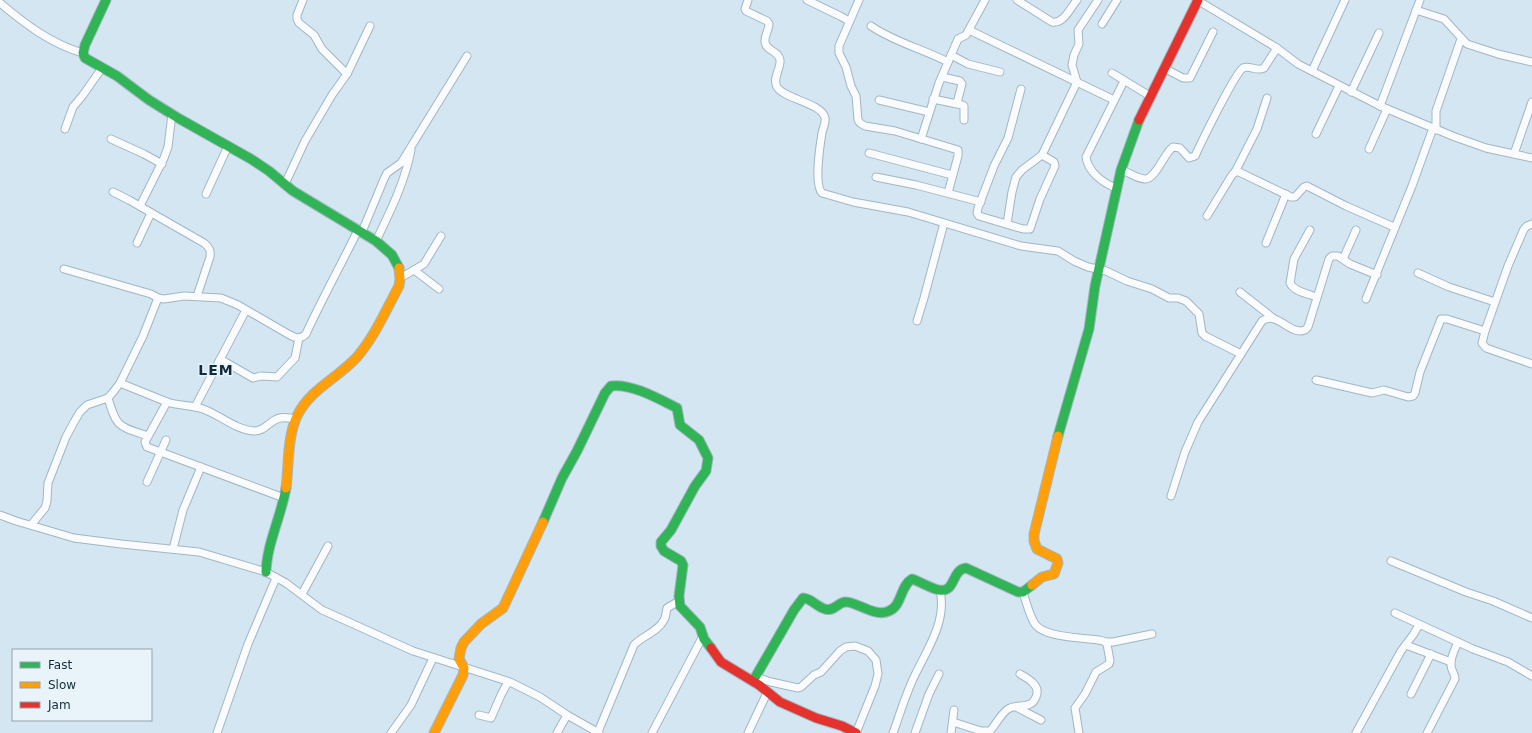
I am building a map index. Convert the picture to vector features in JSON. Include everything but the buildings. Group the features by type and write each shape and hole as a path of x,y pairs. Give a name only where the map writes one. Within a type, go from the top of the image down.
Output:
{"street":[{"path":"106,0 85,46 83,53 85,58 117,76 172,114 269,171 308,202 376,241 386,249 401,268 402,277 399,286 368,342 358,356 308,398 296,419 284,498 266,554 266,572"},
{"path":"303,0 297,14 299,23 314,35 322,49 347,74"},
{"path":"748,0 744,9 767,21 769,24 764,42 766,46 778,55 780,59 775,81 776,85 781,91 814,106 824,115 825,118 820,148 818,180 822,193 853,202 908,212 1022,246 1058,251 1074,261 1113,273 1132,283 1152,288 1169,298 1178,298 1186,301 1199,314 1202,333 1205,336 1241,354"},
{"path":"807,0 849,21"},
{"path":"822,7 826,0"},
{"path":"859,0 841,39 839,53 846,67 850,86 856,96 860,123 865,126 895,131 958,150 958,156 948,193"},
{"path":"921,139 933,99 958,39 966,35 985,0"},
{"path":"1018,0 1055,23 1066,15 1077,0"},
{"path":"1007,224 1016,177 1022,170 1042,154 1077,82 1072,65 1074,55 1079,44 1078,30 1096,2 1088,0"},
{"path":"1102,24 1117,0"},
{"path":"754,679 794,610 803,598 806,598 825,610 833,609 842,602 846,602 878,614 884,614 894,609 908,581 912,579 940,590 948,590 959,570 966,568 1018,592 1023,592 1028,590 1042,577 1054,574 1056,571 1057,559 1037,550 1034,545 1034,534 1056,444 1089,329 1099,269 1116,188 1140,116 1198,0 1277,48 1290,59 1339,86 1384,108 1434,129 1486,148 1532,158"},
{"path":"1312,71 1345,0"},
{"path":"1369,149 1420,0"},
{"path":"0,4 22,22 39,33 73,50 83,53"},
{"path":"1416,10 1444,19 1467,44 1476,48 1532,62"},
{"path":"285,184 317,120 347,74 370,26"},
{"path":"871,26 884,34 932,54 1000,72"},
{"path":"969,30 1114,100"},
{"path":"1164,68 1183,78 1190,78 1213,32"},
{"path":"1351,92 1379,33"},
{"path":"1366,299 1377,275 1394,227 1434,129 1436,111 1461,39"},
{"path":"1121,170 1143,179 1147,179 1153,174 1164,157 1174,147 1180,148 1189,158 1194,156 1224,98 1240,71 1248,67 1258,69 1264,68 1277,48"},
{"path":"64,269 151,294 158,298 197,296 221,298 234,303 280,331 295,338 299,338 306,334 321,300 360,231 387,173 401,162 467,56"},
{"path":"65,129 73,107 102,68"},
{"path":"1112,74 1150,96"},
{"path":"942,77 960,82 962,84 957,103"},
{"path":"1116,188 1109,185 1097,176 1090,168 1086,157 1124,81"},
{"path":"1316,134 1339,86"},
{"path":"1021,89 1008,138 994,166 977,213 979,216 1027,230 1030,229 1032,227 1040,199 1055,166 1054,162 1042,154"},
{"path":"1207,216 1236,172 1257,129 1267,98"},
{"path":"933,99 957,103 964,106 964,120"},
{"path":"879,100 929,112"},
{"path":"1514,154 1532,102"},
{"path":"140,206 162,164 168,147 172,114"},
{"path":"111,138 162,164"},
{"path":"206,194 228,146"},
{"path":"376,241 408,167 411,146"},
{"path":"869,153 952,175"},
{"path":"1236,172 1294,197 1307,186 1394,227"},
{"path":"876,177 916,185 981,202"},
{"path":"113,192 204,243 209,248 211,252 210,257 197,296"},
{"path":"1266,243 1286,194"},
{"path":"137,243 151,213"},
{"path":"917,321 944,223"},
{"path":"1532,224 1524,229 1508,266 1482,343 1486,348 1532,364"},
{"path":"1310,230 1294,259 1290,283 1296,289 1318,296"},
{"path":"1343,259 1356,230"},
{"path":"402,277 424,264 429,258 440,236"},
{"path":"1240,292 1273,318 1297,331 1305,330 1308,327 1329,259 1332,256 1334,255 1350,264 1377,275"},
{"path":"414,270 440,289"},
{"path":"1418,273 1449,287 1495,302"},
{"path":"31,525 45,508 48,483 66,437 74,422 80,412 87,405 108,398 114,392 143,336 158,298"},
{"path":"195,407 220,360 222,353 246,310"},
{"path":"1171,496 1185,452 1198,422 1262,321 1266,318 1273,318"},
{"path":"1316,380 1372,393 1388,391 1410,397 1415,394 1420,372 1442,319 1485,331"},
{"path":"220,360 253,378 261,376 275,377 293,362 297,354 299,338"},
{"path":"120,382 180,406 195,407 204,410 247,430 262,430 276,419 296,419"},
{"path":"434,733 461,680 464,668 459,659 464,642 481,624 499,613 503,608 555,497 562,478 577,451 604,393 611,386 617,385 629,387 677,408 679,410 680,426 699,440 706,452 708,458 706,470 695,486 671,530 661,542 661,546 664,551 681,561 683,565 679,601 683,611 700,628 703,636 721,662 754,679 798,688 821,672 842,649 855,646 868,652 876,660 878,674 875,686 856,733 842,726 816,718 780,702 767,693 754,679"},
{"path":"108,398 118,424 124,428 148,436"},
{"path":"168,402 145,442 146,446 284,498"},
{"path":"147,482 166,440"},
{"path":"173,549 183,510 201,467"},
{"path":"0,515 74,538 199,552 266,572 286,583 322,610 386,639 433,658 508,682 540,697 567,715 599,733 634,645 638,640 663,623 666,618 667,608 679,601"},
{"path":"302,594 328,546"},
{"path":"1392,561 1532,618"},
{"path":"217,733 248,644 276,578"},
{"path":"893,733 915,675 930,648 934,637 942,607 940,590"},
{"path":"1023,592 1035,624 1040,628 1066,637 1113,642 1152,634"},
{"path":"1395,613 1491,657 1508,662 1532,676"},
{"path":"1356,733 1419,625"},
{"path":"652,733 703,636"},
{"path":"1078,733 1075,708 1085,694 1096,672 1109,664 1110,661 1107,644 1105,642"},
{"path":"1428,733 1455,679 1451,662 1458,642"},
{"path":"1406,645 1451,662"},
{"path":"1411,694 1431,654"},
{"path":"391,733 411,705 433,658"},
{"path":"914,733 929,694 939,674"},
{"path":"953,722 981,731 990,731 1006,711 1014,706 1029,705 1034,701 1037,694 1037,689 1034,683 1020,674"},
{"path":"479,715 491,718 508,682"},
{"path":"748,733 767,693"},
{"path":"1014,706 1041,720"},
{"path":"951,733 954,710"},
{"path":"557,733 567,715"}],"traffic: fast":[{"path":"106,0 85,45 83,53 85,58 117,76 149,100 178,118 251,159 269,171 293,191 376,241 392,255 399,268"},
{"path":"1058,436 1089,329 1095,286 1121,170 1139,120"},
{"path":"543,522 562,478 605,393 611,386 636,389 677,408 680,425 699,440 708,458 706,471 695,486 671,530 661,542 661,546 664,551 681,561 683,565 679,596 680,606 700,627 704,639 711,648"},
{"path":"266,572 271,540 286,488"},
{"path":"753,681 794,610 803,598 809,599 822,608 828,610 842,603 849,602 872,611 884,613 896,605 905,586 912,579 936,589 944,590 951,585 958,573 966,568 1018,592 1023,592 1032,585"}],"traffic: slow":[{"path":"286,488 291,433 297,416 309,398 350,364 363,349 380,323 399,286 399,268"},
{"path":"1032,585 1042,577 1054,574 1058,563 1057,559 1037,549 1034,541 1034,534 1058,436"},
{"path":"434,733 463,675 464,668 459,659 464,642 481,624 503,608 543,522"}],"traffic: jam":[{"path":"1139,120 1198,0"},
{"path":"711,648 721,662 759,685 780,702 816,718 842,726 856,733"}],"district":[{"name":"LEM","path":"216,370"}]}
